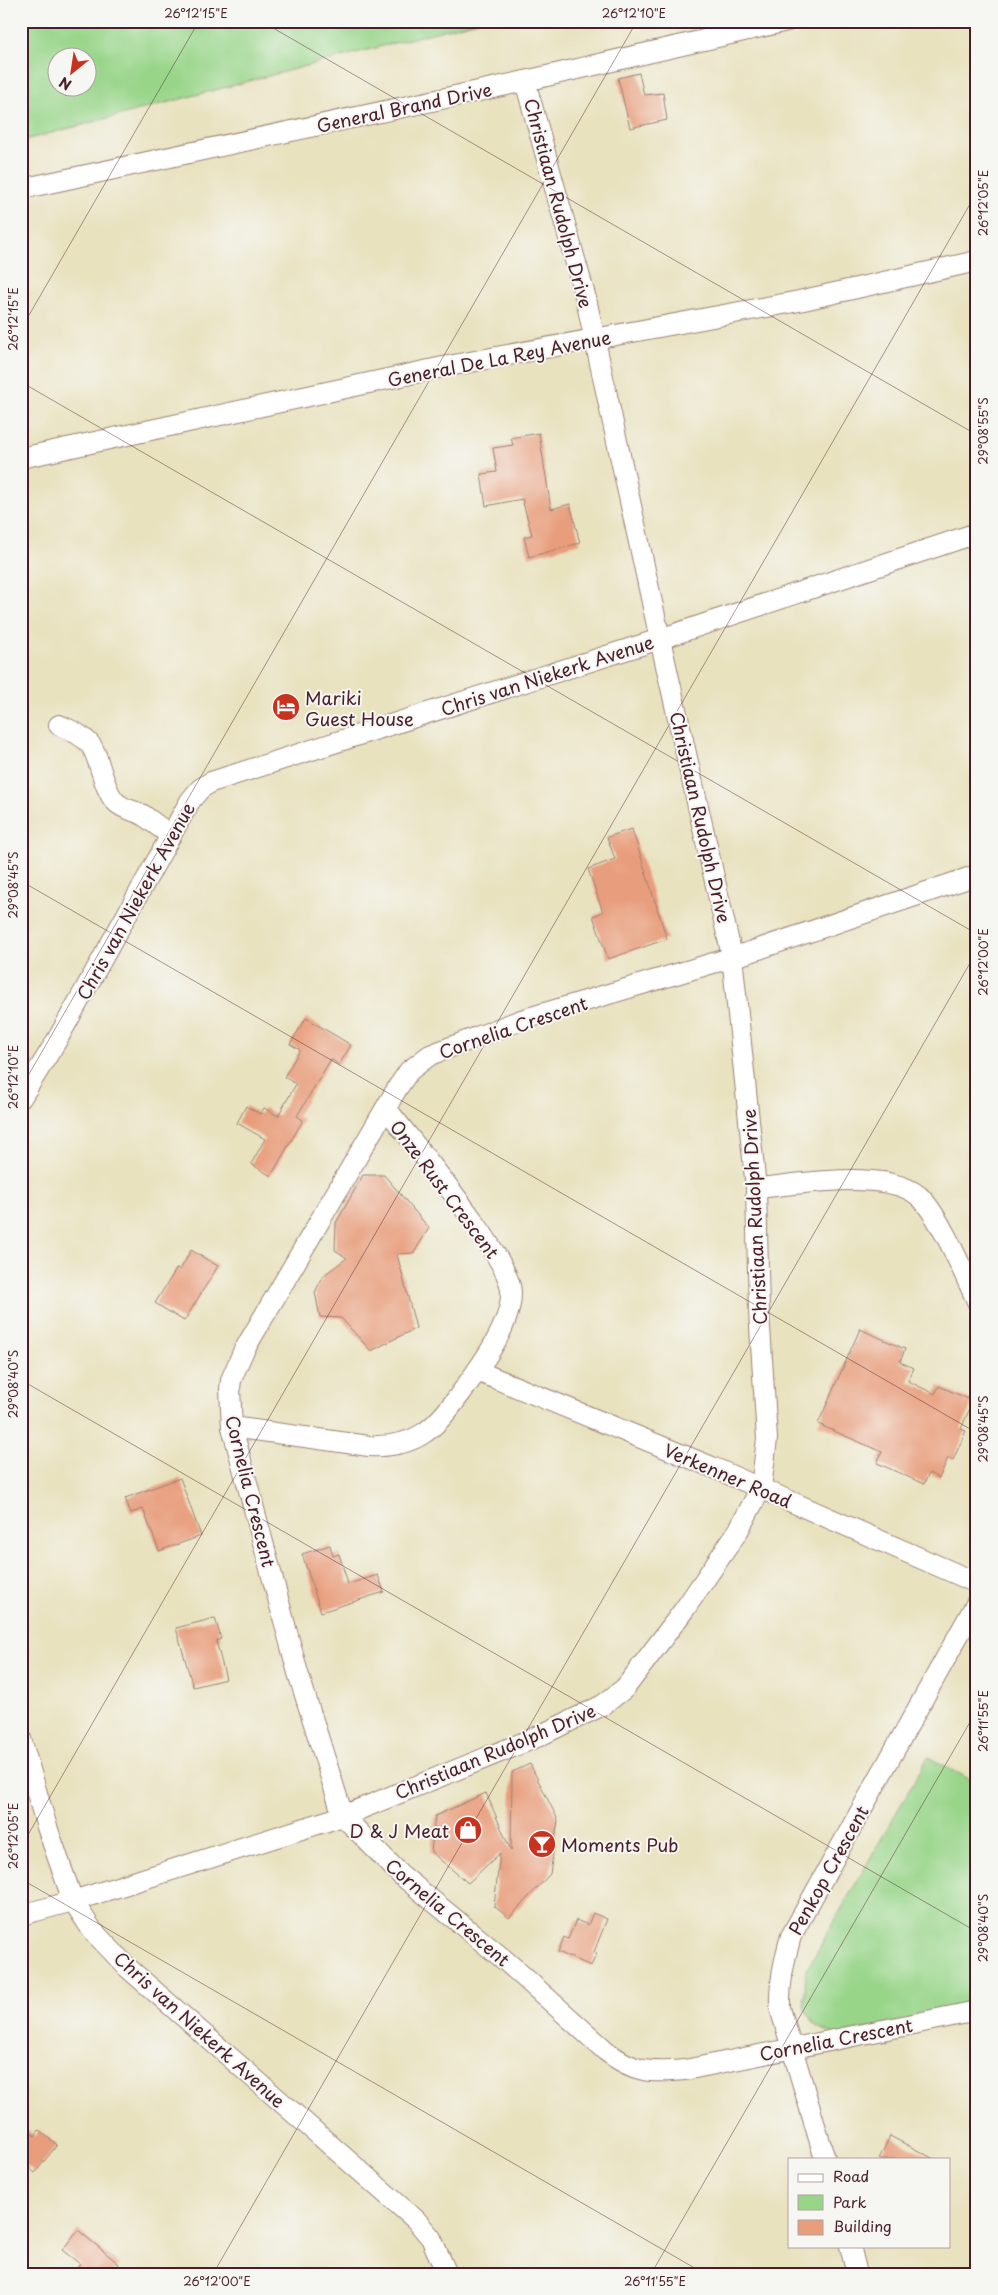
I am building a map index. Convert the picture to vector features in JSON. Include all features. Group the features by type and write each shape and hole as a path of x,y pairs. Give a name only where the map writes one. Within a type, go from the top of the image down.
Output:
{"street":[{"name":"General Brand Drive","path":"21,189 525,81 787,21"},
{"name":"Christiaan Rudolph Drive","path":"21,1915 73,1901 343,1816 536,1738 573,1721 615,1697 644,1664 714,1568 738,1531 761,1488 767,1439 759,1311 756,1188 732,956 660,639 586,299 525,81"},
{"name":"General De La Rey Avenue","path":"21,458 433,370 799,301 977,261"},
{"name":"Chris van Niekerk Avenue","path":"21,1098 57,1040 190,801 211,782 660,639 977,533"},
{"path":"59,725 80,735 89,743 108,791 118,804 129,811 140,814 171,835"},
{"name":"Cornelia Crescent","path":"977,876 732,956 521,1020 430,1055 409,1071 386,1108 292,1265 236,1366 230,1389 232,1427 298,1673 343,1816 400,1874 507,1962 619,2061 642,2071 686,2070 977,2011"},
{"name":"Onze Rust Crescent","path":"232,1427 369,1446 402,1444 415,1440 428,1432 447,1412 477,1371 495,1340 509,1309 511,1290 508,1276 481,1232 386,1108"},
{"path":"756,1188 857,1180 898,1184 911,1190 922,1199 938,1223 977,1301"},
{"name":"Verkenner Road","path":"477,1371 761,1488 977,1583"},
{"name":"Penkop Crescent","path":"825,2158 780,2008 779,1989 784,1959 791,1936 977,1602"},
{"name":"Chris van Niekerk Avenue","path":"21,1739 47,1828 73,1901 92,1930 128,1968 416,2220 431,2238 447,2274"},
{"path":"850,2248 857,2274"}],"green space":[{"path":"21,21 478,21 21,141"},
{"path":"928,1757 977,1783 977,2008 836,2035 817,2027 804,2008 806,1971"}],"building":[{"path":"639,73 644,95 663,93 667,120 630,128 618,78"},
{"path":"539,433 551,509 570,504 580,543 529,557 524,537 532,535 522,499 486,506 481,474 497,472 493,448 513,445 511,438"},
{"path":"632,829 667,939 608,959 593,916 603,912 588,869 615,859 607,837"},
{"path":"306,1018 351,1045 339,1065 331,1059 297,1116 303,1120 271,1176 251,1164 265,1139 237,1123 246,1106 260,1114 264,1108 278,1116 296,1084 284,1077 300,1050 290,1044"},
{"path":"363,1175 384,1175 429,1228 414,1253 397,1254 416,1328 371,1351 341,1318 320,1317 315,1292 324,1275 347,1258 335,1250 336,1223"},
{"path":"191,1250 218,1266 184,1321 155,1303 177,1268 180,1270"},
{"path":"860,1329 905,1349 900,1362 914,1368 908,1381 935,1394 939,1386 973,1401 961,1429 966,1431 953,1460 948,1458 939,1478 929,1473 924,1484 877,1463 882,1452 818,1424"},
{"path":"180,1478 201,1536 159,1551 143,1509 131,1513 125,1498"},
{"path":"330,1545 333,1556 339,1554 348,1584 378,1575 384,1592 321,1612 302,1554"},
{"path":"215,1618 221,1639 216,1641 226,1679 193,1687 176,1628"},
{"path":"530,1764 558,1820 550,1874 509,1918 494,1906 500,1853 468,1883 431,1852 435,1816 486,1793 511,1851 512,1772"},
{"path":"593,1913 607,1919 594,1952 597,1953 591,1966 558,1952 564,1937 568,1939 576,1920 588,1925"},
{"path":"21,2125 35,2136 39,2130 57,2145 35,2173 21,2161"},
{"path":"890,2136 932,2158 879,2158"},
{"path":"78,2230 119,2264 111,2274 72,2274 80,2264 62,2250"}],"place":[{"name":"Mariki Guest House","path":"286,707"},
{"name":"D & J Meat","path":"468,1830"},
{"name":"Moments Pub","path":"542,1844"}]}
